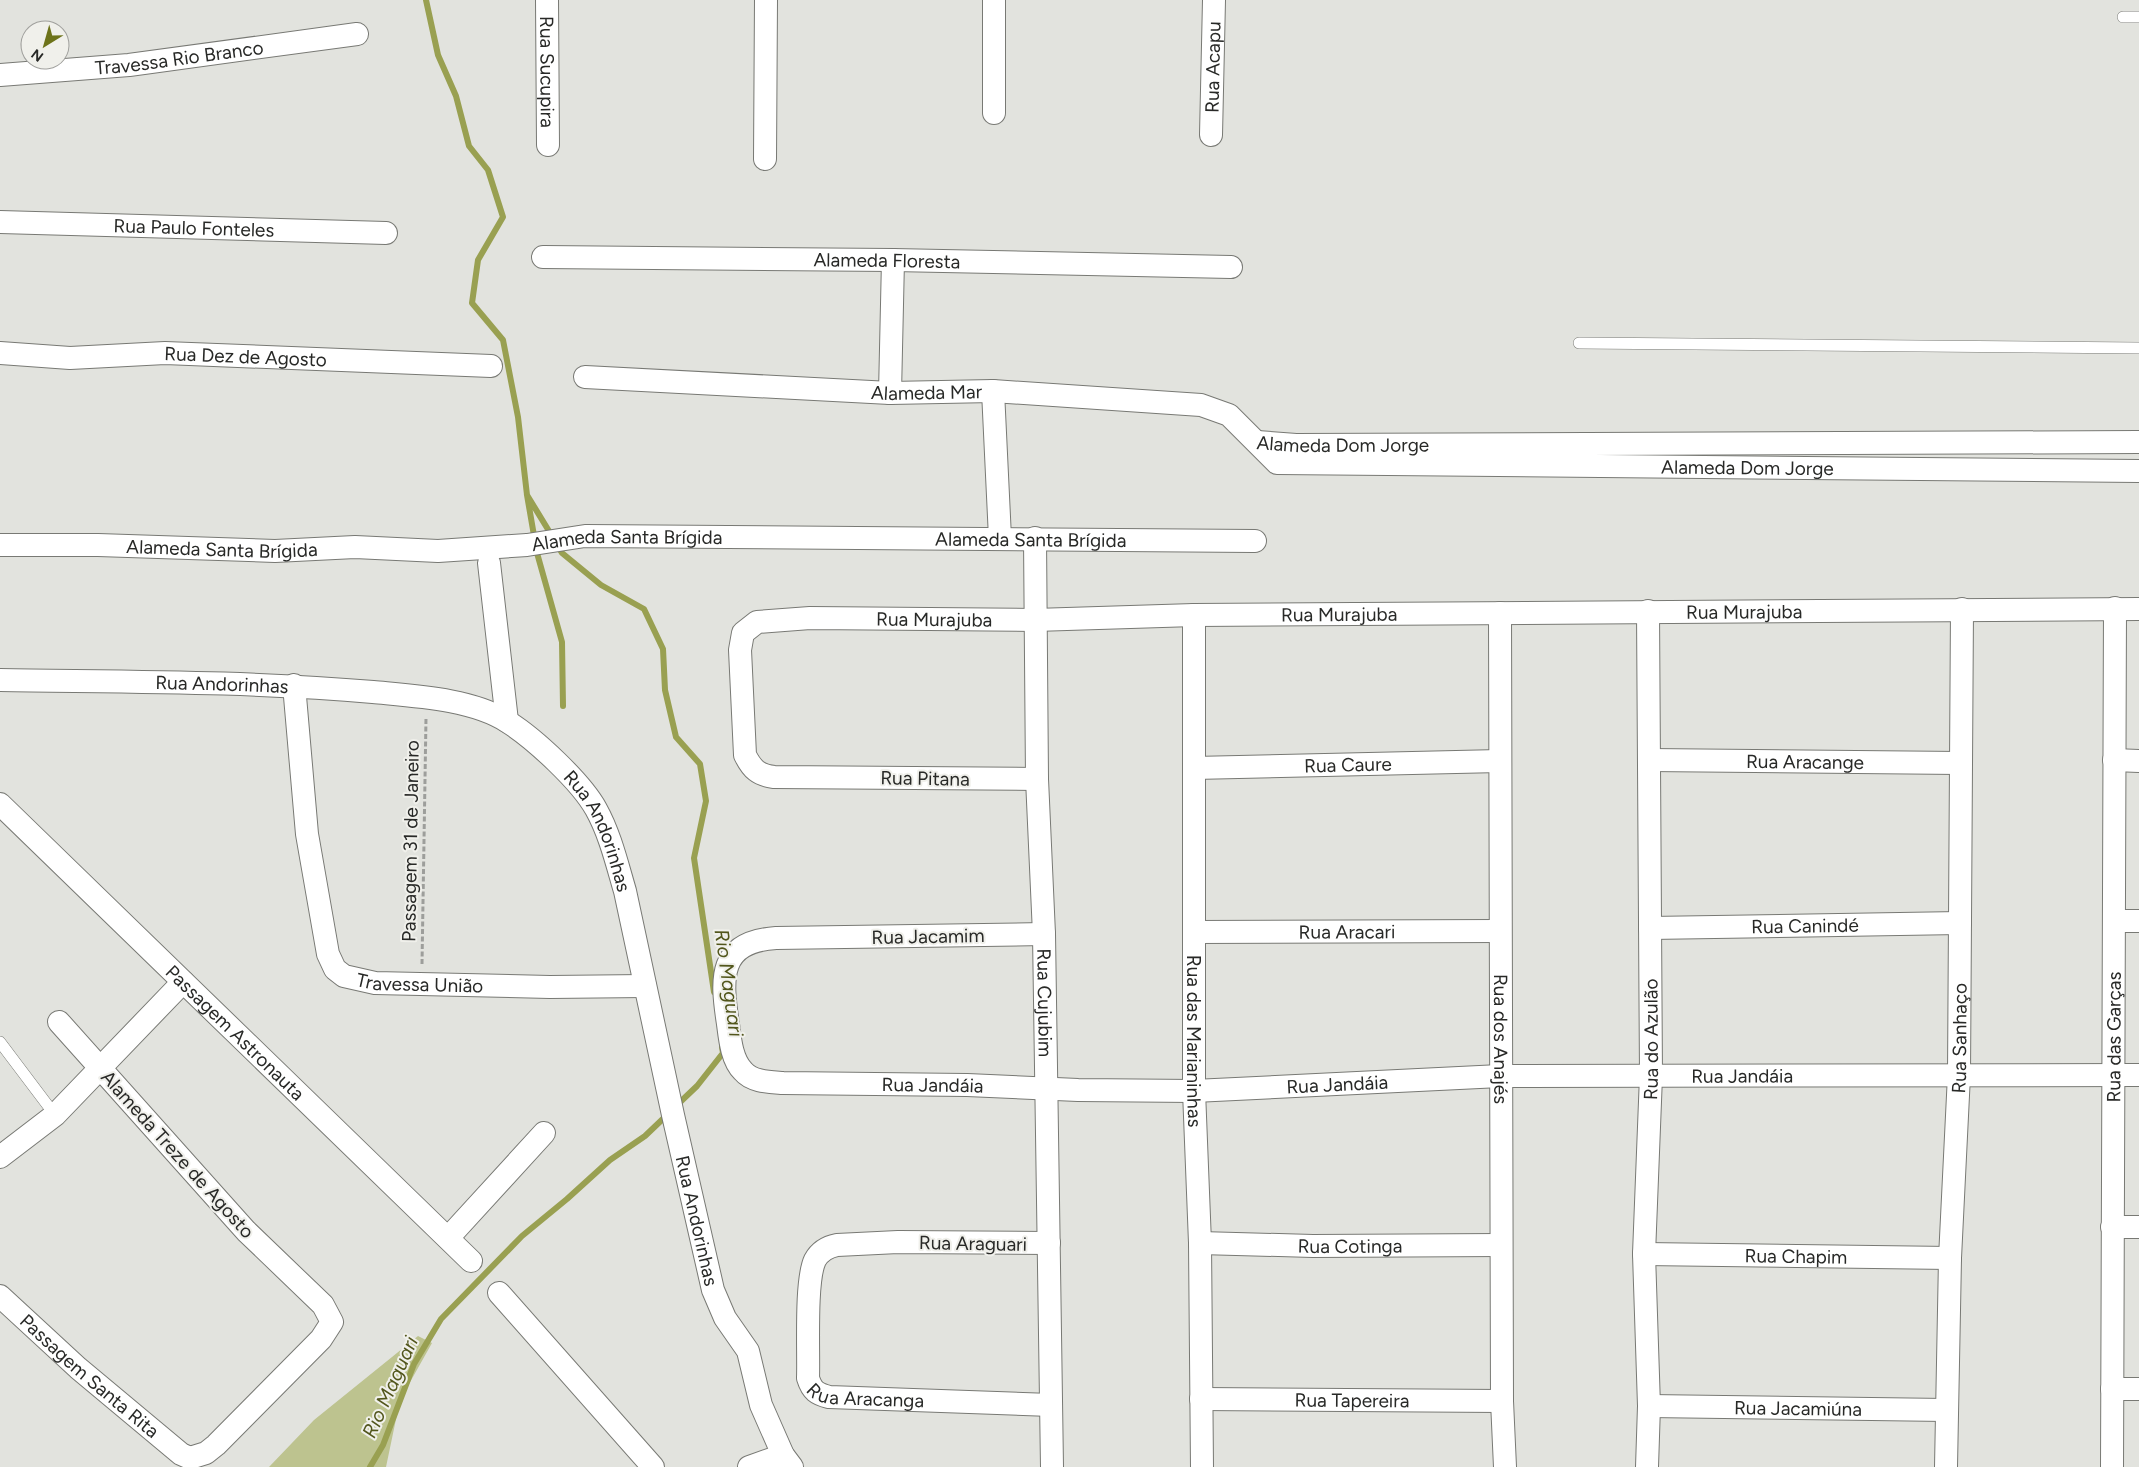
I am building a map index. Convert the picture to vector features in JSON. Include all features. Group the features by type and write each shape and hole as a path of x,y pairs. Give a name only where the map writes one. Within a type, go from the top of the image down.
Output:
{"street":[{"name":"Rua Sucupira","path":"547,0 548,145"},
{"path":"765,159 766,0"},
{"path":"994,0 994,113"},
{"name":"Rua Acapu","path":"1211,135 1214,0"},
{"name":"Travessa Rio Branco","path":"0,75 129,65 357,34"},
{"name":"Rua Paulo Fonteles","path":"0,222 386,233"},
{"name":"Alameda Floresta","path":"543,257 893,260 1231,267"},
{"path":"890,393 893,260"},
{"name":"Rua Dez de Agosto","path":"0,353 70,358 165,353 491,366"},
{"name":"Alameda Mar","path":"585,376 890,393 993,392 1201,405 1229,415 1257,442"},
{"path":"993,392 1000,538"},
{"name":"Alameda Dom Jorge","path":"1257,442 1296,446 2139,442"},
{"name":"Alameda Dom Jorge","path":"1257,442 1278,463 2139,470"},
{"name":"Alameda Santa Brígida","path":"0,545 98,545 275,551 356,547 438,551 527,545 585,536 1255,541"},
{"name":"Rua Cujubim","path":"1035,538 1037,779 1044,934 1052,1467"},
{"path":"489,563 507,720"},
{"name":"Rua das Garças","path":"2112,1467 2115,608"},
{"name":"Rua Sanhaço","path":"1946,1467 1950,1258 1958,1075 1962,609"},
{"name":"Rua Murajuba","path":"813,777 763,776 750,767 745,755 741,640 749,626 757,622 810,618 1035,620 1194,615 2139,609"},
{"name":"Rua do Azulão","path":"1647,1467 1649,1406 1644,1254 1651,1076 1648,611"},
{"name":"Rua dos Anajés","path":"1500,613 1500,1076 1501,1245 1504,1333 1502,1402 1505,1467"},
{"name":"Rua das Marianinhas","path":"1194,615 1194,1091 1200,1243 1202,1467"},
{"name":"Rua Andorinhas","path":"0,680 294,685 426,697 488,713 507,720 561,767 590,799 597,811 626,891 671,1106 716,1298 730,1327 748,1350 761,1405 787,1461"},
{"name":"Travessa União","path":"294,685 308,834 328,954 335,970 344,976 375,982 421,985 645,986"},
{"name":"Rua Aracange","path":"1649,760 1960,763"},
{"path":"2114,760 2139,761"},
{"name":"Rua Caure","path":"1194,768 1500,761"},
{"name":"Rua Pitana","path":"813,777 1037,779"},
{"name":"Passagem Astronauta","path":"0,804 470,1261"},
{"path":"2114,921 2139,921"},
{"name":"Rua Canindé","path":"1650,928 1960,923"},
{"name":"Rua Aracari","path":"1195,932 1500,931"},
{"name":"Rua Jacamim","path":"812,937 1044,934"},
{"name":"Rua Jandáia","path":"812,937 752,942 736,952 725,968 723,988 733,1053 745,1074 756,1079 783,1084 967,1085 1046,1089 1194,1091 1500,1076 2139,1075"},
{"path":"0,1157 54,1115 183,982"},
{"name":"Alameda Treze de Agosto","path":"59,1022 138,1107 189,1169 299,1284 324,1305 332,1322 330,1328 321,1339 206,1454 190,1458 181,1454"},
{"path":"448,1238 544,1133"},
{"path":"2112,1227 2139,1227"},
{"name":"Rua Araguari","path":"898,1242 1049,1243"},
{"name":"Rua Aracanga","path":"898,1242 836,1245 827,1247 817,1257 810,1286 809,1312 808,1378 812,1389 818,1394 845,1398 1051,1405"},
{"name":"Rua Cotinga","path":"1200,1243 1313,1246 1501,1245"},
{"name":"Rua Chapim","path":"1644,1254 1950,1258"},
{"path":"499,1294 653,1467"},
{"name":"Passagem Santa Rita","path":"0,1296 78,1368 181,1454"},
{"path":"2112,1389 2139,1389"},
{"name":"Rua Tapereira","path":"1201,1399 1502,1402"},
{"name":"Rua Jacamiúna","path":"1649,1406 1946,1410"},
{"path":"749,1467 787,1461"}],"lane":[{"path":"2123,17 2139,17"},
{"path":"1579,343 2139,348"},
{"path":"0,1042 54,1115"}],"path":[{"name":"Passagem 31 de Janeiro","path":"421,985 426,697"}],"green space":[{"path":"418,1336 432,1343 400,1400 386,1467 269,1467 314,1420"}],"waterway":[{"path":"426,0 438,55 456,96 469,146 488,170 503,217 478,260 472,303 503,340 518,417 527,495 537,553 562,642 563,706"},
{"name":"Rio Maguari","path":"527,495 552,536"},
{"name":"Rio Maguari","path":"557,545 562,553 601,585 644,609 663,649 665,690 676,737 700,764 706,801 694,858 714,992"},
{"name":"Rio Maguari","path":"676,1106 697,1086 723,1053 722,1047"},
{"name":"Rio Maguari","path":"370,1467 383,1445 414,1364 441,1319 522,1236 610,1160 645,1136 667,1115"}]}
